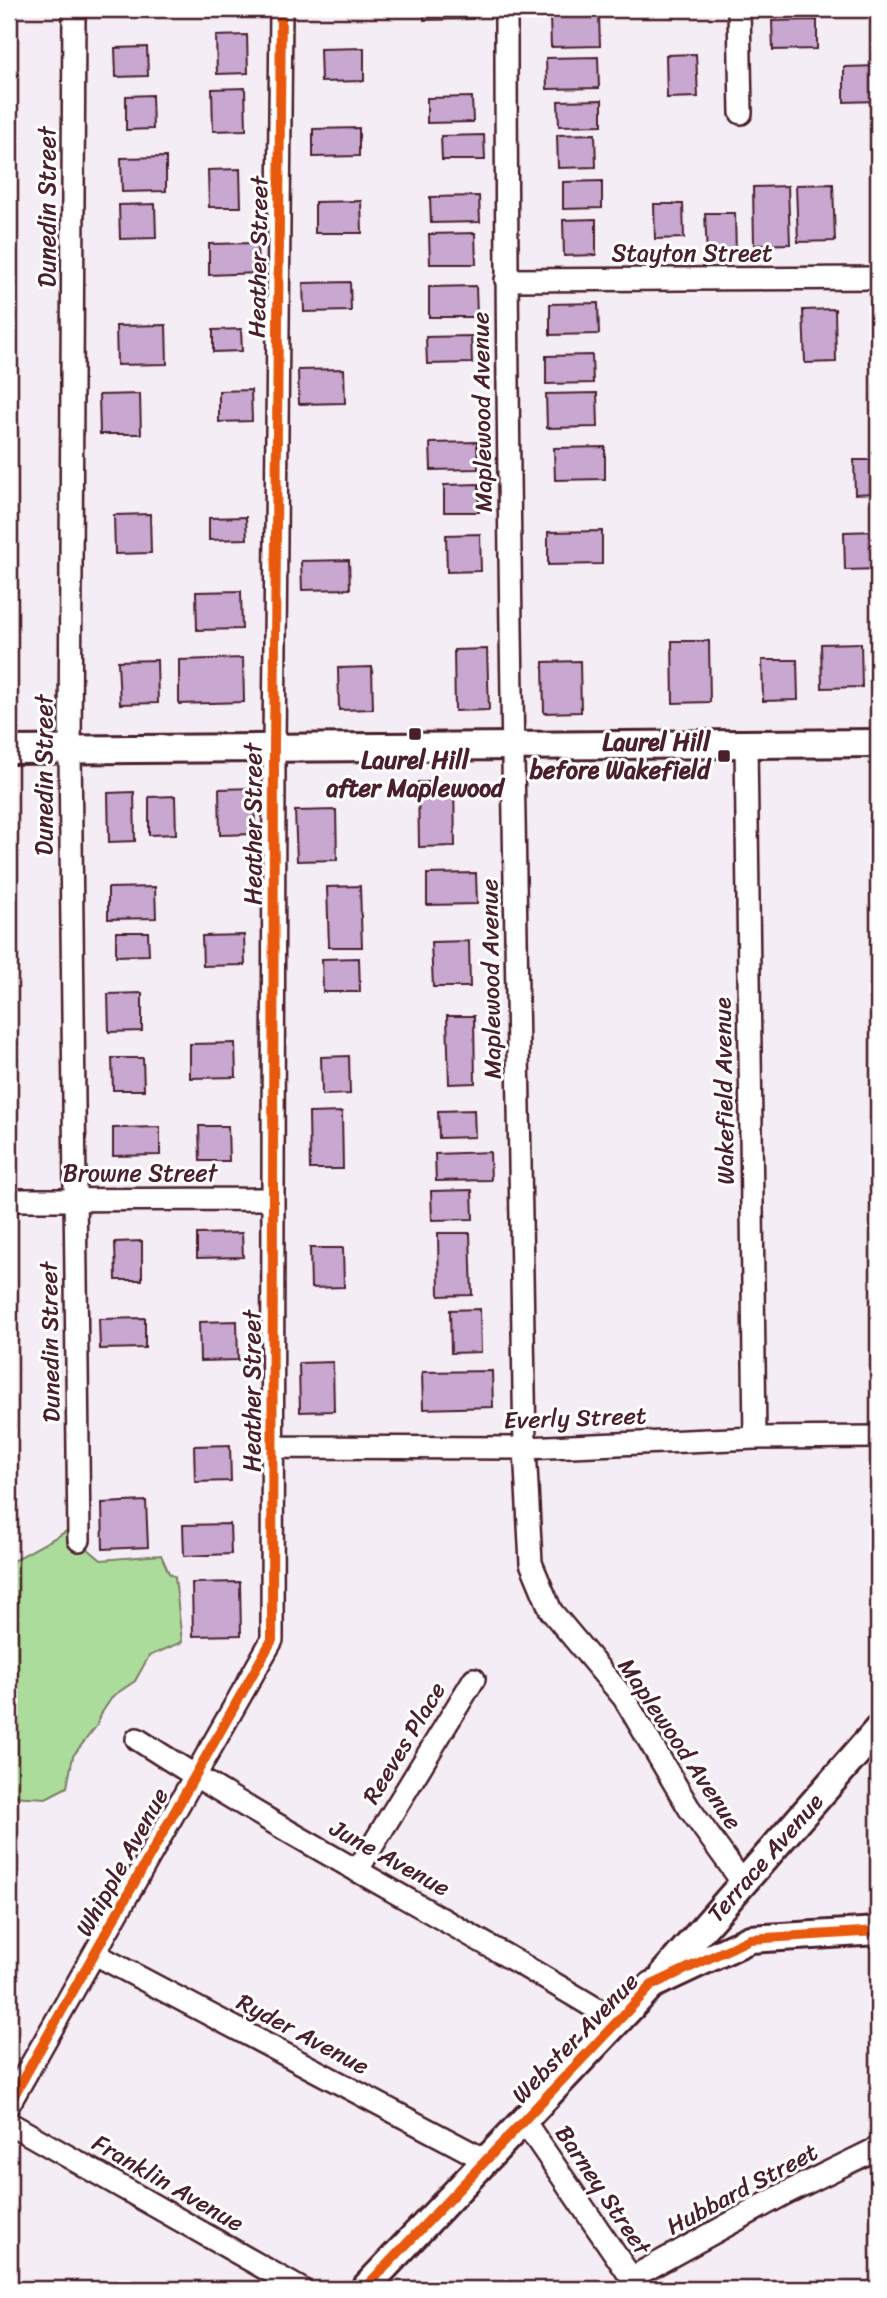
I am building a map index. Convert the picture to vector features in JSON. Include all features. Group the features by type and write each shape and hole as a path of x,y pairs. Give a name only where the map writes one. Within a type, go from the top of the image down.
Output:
{"street":[{"name":"Dunedin Street","path":"74,9 70,750 79,1540"},
{"name":"Heather Street","path":"272,1640 274,748 281,9"},
{"name":"Maplewood Avenue","path":"506,9 506,281 513,746 525,1448 531,1563 551,1611 624,1698 690,1808 743,1883"},
{"path":"739,9 741,113"},
{"name":"Stayton Street","path":"506,281 878,278"},
{"path":"9,750 878,743"},
{"name":"Wakefield Avenue","path":"746,744 755,1438"},
{"name":"Browne Street","path":"9,1200 272,1199"},
{"name":"Everly Street","path":"274,1447 525,1448 755,1438 878,1437"},
{"name":"Whipple Avenue","path":"9,2104 272,1640"},
{"name":"Reeves Place","path":"357,1871 474,1679"},
{"name":"Terrace Avenue","path":"652,1985 878,1729"},
{"name":"June Avenue","path":"137,1739 194,1776 516,1959 618,2022"},
{"name":"Webster Avenue","path":"365,2289 652,1985 750,1938 878,1931"},
{"name":"Ryder Avenue","path":"95,1954 487,2161"},
{"name":"Barney Street","path":"524,2121 635,2284"},
{"name":"Franklin Avenue","path":"9,2123 301,2289"},
{"name":"Hubbard Street","path":"635,2284 784,2194 878,2148"}],"green space":[{"path":"67,1531 101,1560 161,1555 169,1573 175,1577 182,1642 149,1656 135,1681 113,1696 99,1717 97,1725 73,1756 67,1787 46,1798 9,1796 9,1703 15,1696 9,1666 9,1563"}],"building":[{"path":"424,9 473,9 473,19 424,20"},
{"path":"599,16 600,46 551,47 550,17"},
{"path":"817,20 817,49 773,50 772,21"},
{"path":"247,35 248,73 217,74 216,36"},
{"path":"147,47 148,76 116,77 115,48"},
{"path":"364,48 364,81 321,82 320,49"},
{"path":"696,54 698,97 667,98 666,55"},
{"path":"598,57 599,88 547,89 546,58"},
{"path":"878,66 878,101 844,102 844,67"},
{"path":"245,88 246,130 213,131 212,89"},
{"path":"152,95 153,129 126,130 126,96"},
{"path":"472,97 473,122 427,123 427,98"},
{"path":"602,100 602,125 559,126 558,101"},
{"path":"359,128 359,156 313,157 313,129"},
{"path":"595,134 596,167 558,168 557,135"},
{"path":"484,135 485,160 442,160 441,136"},
{"path":"166,157 166,191 122,192 121,158"},
{"path":"240,169 241,207 209,207 208,170"},
{"path":"602,181 602,208 563,209 563,182"},
{"path":"833,184 835,241 798,242 796,185"},
{"path":"788,186 790,244 754,245 753,187"},
{"path":"479,196 480,222 431,223 430,197"},
{"path":"361,201 362,233 315,233 315,202"},
{"path":"155,204 156,238 120,239 119,205"},
{"path":"654,204 683,204 684,238 655,239"},
{"path":"705,213 735,213 736,255 707,255"},
{"path":"596,219 596,255 564,256 563,220"},
{"path":"475,233 476,264 430,264 429,234"},
{"path":"257,243 258,273 209,275 209,244"},
{"path":"350,282 351,311 304,312 303,283"},
{"path":"476,286 477,317 429,317 429,287"},
{"path":"598,303 599,334 550,335 550,304"},
{"path":"873,304 878,304 878,340 874,341"},
{"path":"835,309 836,362 805,363 803,310"},
{"path":"166,325 167,364 117,365 116,326"},
{"path":"241,329 242,351 213,352 213,330"},
{"path":"471,336 472,363 427,364 426,337"},
{"path":"592,355 593,383 546,384 546,356"},
{"path":"344,369 345,403 299,404 298,370"},
{"path":"874,386 878,386 878,417 874,418"},
{"path":"251,390 252,421 219,422 219,391"},
{"path":"597,393 598,427 547,428 546,394"},
{"path":"140,394 141,434 100,434 99,395"},
{"path":"477,442 478,469 431,470 430,443"},
{"path":"605,447 605,479 555,480 554,448"},
{"path":"854,460 878,460 878,493 855,494"},
{"path":"479,484 479,512 444,512 444,485"},
{"path":"150,514 151,553 115,554 114,515"},
{"path":"246,517 247,539 209,540 209,518"},
{"path":"602,531 602,564 548,565 548,532"},
{"path":"878,531 878,569 845,570 844,532"},
{"path":"480,534 481,571 447,572 446,535"},
{"path":"349,560 350,589 302,590 301,561"},
{"path":"241,591 242,629 197,630 196,592"},
{"path":"672,641 709,641 710,702 673,703"},
{"path":"861,643 862,687 822,688 821,644"},
{"path":"487,649 489,710 455,711 454,650"},
{"path":"243,658 244,702 179,704 179,660"},
{"path":"157,660 158,703 120,704 118,661"},
{"path":"762,660 797,660 798,700 763,701"},
{"path":"580,661 581,712 544,713 543,662"},
{"path":"372,667 373,709 339,710 338,668"},
{"path":"418,782 454,782 455,846 419,847"},
{"path":"254,788 255,834 220,835 219,789"},
{"path":"134,792 135,841 109,842 108,793"},
{"path":"175,796 176,834 149,835 149,797"},
{"path":"336,810 337,860 297,861 295,811"},
{"path":"476,873 477,904 427,905 427,874"},
{"path":"360,886 362,947 329,947 327,887"},
{"path":"155,887 156,918 108,919 108,888"},
{"path":"116,932 148,932 149,955 116,956"},
{"path":"244,935 245,965 203,966 202,936"},
{"path":"469,941 470,987 433,987 431,942"},
{"path":"359,958 360,992 323,992 322,959"},
{"path":"142,993 142,1031 109,1032 108,994"},
{"path":"447,1016 474,1016 475,1083 449,1084"},
{"path":"235,1043 236,1077 190,1078 190,1044"},
{"path":"349,1056 350,1094 322,1095 321,1057"},
{"path":"112,1058 143,1058 144,1090 113,1090"},
{"path":"474,1110 475,1137 439,1138 438,1111"},
{"path":"342,1112 343,1169 310,1169 309,1113"},
{"path":"199,1126 228,1126 229,1161 200,1161"},
{"path":"160,1127 160,1155 113,1156 113,1128"},
{"path":"490,1152 491,1180 436,1181 435,1154"},
{"path":"472,1190 473,1219 432,1220 431,1191"},
{"path":"242,1233 243,1257 197,1258 197,1234"},
{"path":"438,1233 470,1233 472,1295 439,1296"},
{"path":"142,1241 142,1280 116,1280 115,1242"},
{"path":"310,1248 343,1248 344,1287 311,1288"},
{"path":"480,1309 481,1352 451,1353 450,1310"},
{"path":"145,1318 145,1348 100,1349 99,1319"},
{"path":"237,1321 238,1360 200,1361 199,1322"},
{"path":"333,1362 334,1411 300,1412 299,1363"},
{"path":"492,1371 493,1407 423,1409 422,1372"},
{"path":"230,1445 231,1481 195,1482 194,1446"},
{"path":"146,1501 148,1547 103,1549 102,1503"},
{"path":"230,1524 231,1554 184,1556 183,1525"},
{"path":"240,1582 241,1635 193,1636 192,1583"}],"cycle path":[{"path":"9,2104 272,1640 274,748 281,9"},
{"path":"364,2289 652,1985 750,1939 878,1931"}],"place":[{"name":"Laurel Hill after Maplewood","path":"415,734"},
{"name":"Laurel Hill before Wakefield","path":"724,756"}]}
